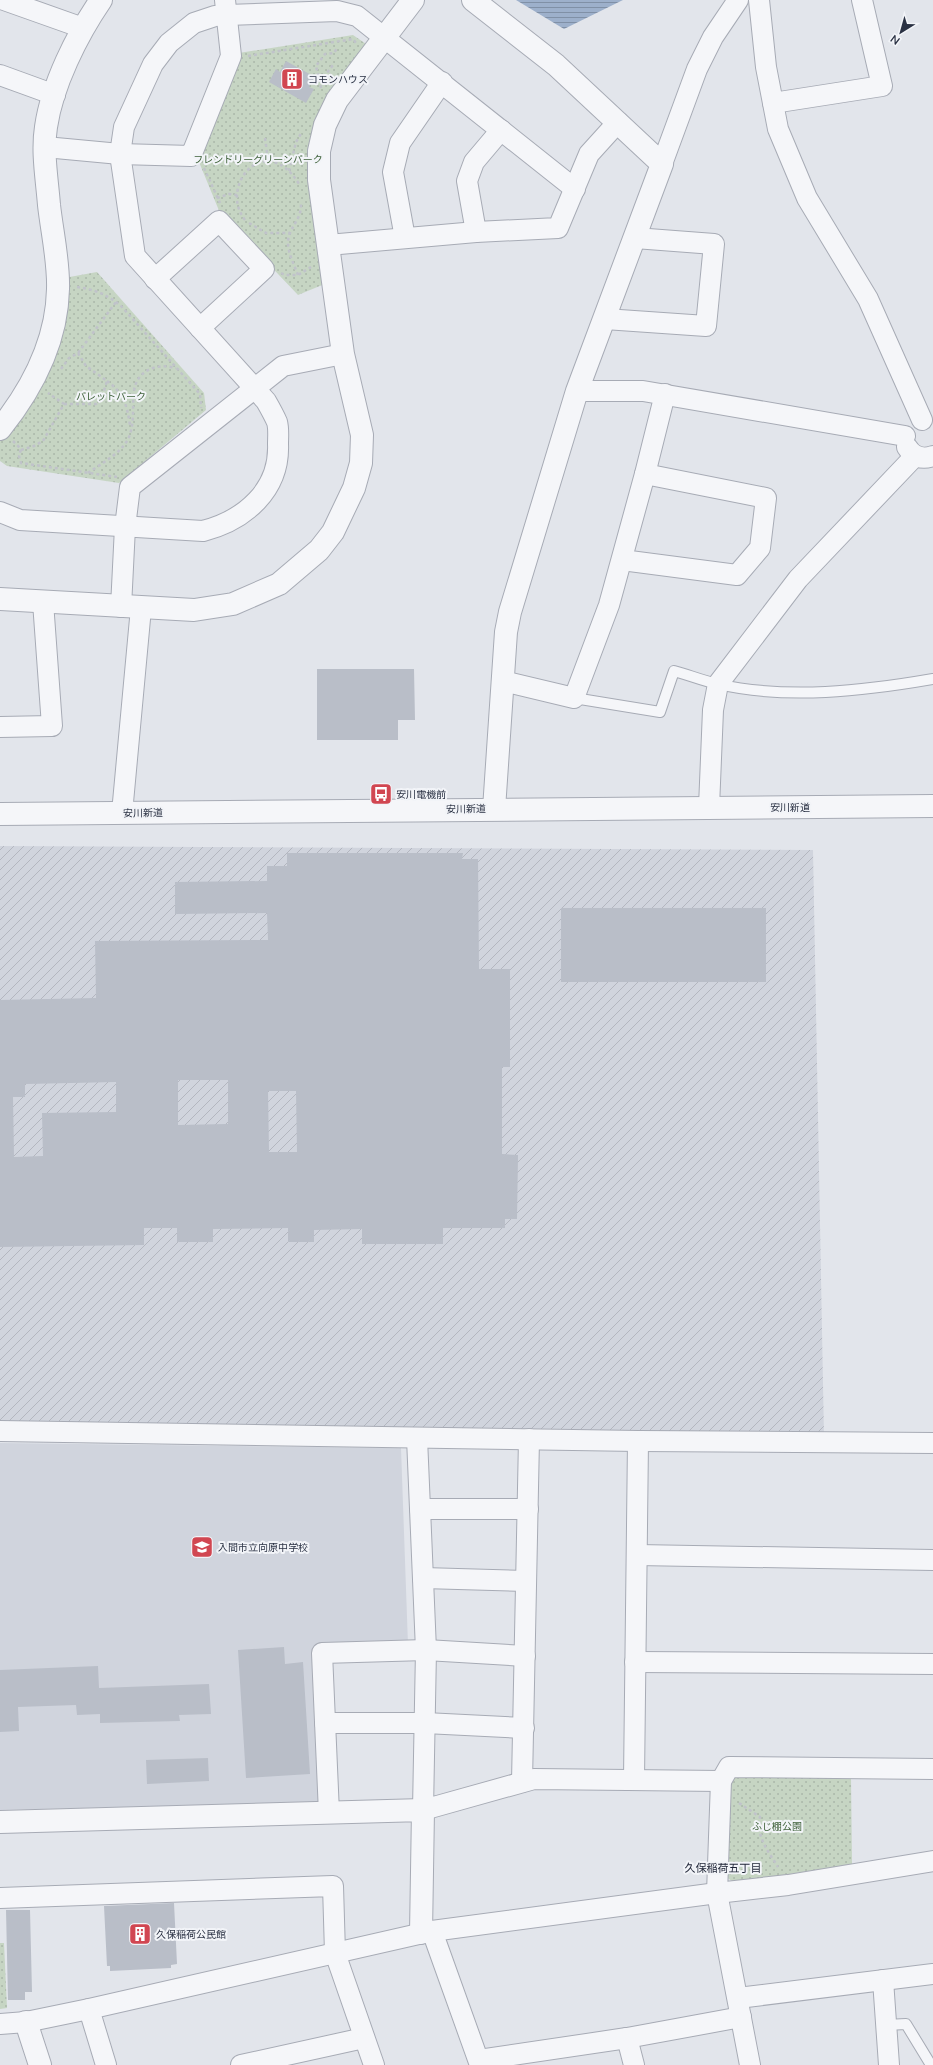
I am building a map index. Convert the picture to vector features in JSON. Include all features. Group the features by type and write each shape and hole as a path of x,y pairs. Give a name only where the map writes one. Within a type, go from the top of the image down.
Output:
{"street":[{"path":"4,0 83,28"},
{"path":"0,428 43,389 49,341 56,311 58,286 45,147 46,126 55,95 73,47 101,0"},
{"path":"0,599 131,608 194,610 233,604 279,584 319,550 333,532 354,488 361,463 362,435 343,354 328,247 311,191 325,125 337,100 369,56 386,38 413,0"},
{"path":"473,0 556,65 662,164"},
{"path":"494,809 503,681 510,612 577,392 697,69 713,37 738,0"},
{"path":"709,808 713,710 718,684 798,580 928,457 907,447 905,436 911,425 928,421 868,299 807,198 778,129 766,68 759,0"},
{"path":"773,103 882,86 862,0"},
{"path":"45,147 120,154 191,156 231,56 226,8"},
{"path":"0,512 20,520 203,531 223,526 240,515 259,500 274,475 279,452 278,424 266,400 135,256 120,154 124,126 157,59 169,43 194,23 216,16 226,8 337,12 357,16 575,189"},
{"path":"0,75 55,95"},
{"path":"405,238 393,172 400,143 442,82"},
{"path":"328,247 476,232 558,228 589,154 618,122"},
{"path":"476,232 468,181 474,162 501,130"},
{"path":"155,279 219,221 264,269 200,328"},
{"path":"605,319 706,326 714,244 635,238"},
{"path":"122,813 131,608 125,527 130,487 283,366 343,354"},
{"path":"577,392 643,391 905,436"},
{"path":"503,681 574,698 609,605 665,394"},
{"path":"622,560 737,575 760,548 766,498 645,474"},
{"path":"0,727 52,726 43,602"},
{"name":"安川新道","path":"0,814 933,806"},
{"path":"0,1431 638,1441 933,1443"},
{"path":"417,1438 426,1650 423,1810 426,1932 479,2063 627,2038 740,2008 883,1980 933,1974"},
{"path":"522,1782 529,1439"},
{"path":"634,1780 638,1441"},
{"path":"420,1509 528,1509"},
{"path":"637,1555 933,1560"},
{"path":"423,1578 526,1580"},
{"path":"328,1813 326,1723 322,1653 426,1650 525,1656"},
{"path":"635,1662 933,1664"},
{"path":"326,1723 425,1723 524,1728"},
{"path":"750,2065 717,1894 721,1784 730,1767 933,1769"},
{"path":"0,1822 423,1810 534,1779 634,1780 721,1784"},
{"path":"0,2024 26,2022 89,2009 426,1932 788,1885 933,1861"},
{"path":"0,1898 333,1886 335,1953 374,2065"},
{"path":"883,1980 889,2065"},
{"path":"89,2009 106,2065"},
{"path":"26,2022 40,2065"},
{"path":"241,2065 364,2038"},
{"path":"627,2038 634,2065"}],"lane":[{"path":"574,698 660,712 674,671 718,684 747,689 792,692 894,686 933,679"},
{"path":"886,2025 906,2024 931,2065"}],"path":[{"path":"242,57 354,39 369,56"},
{"path":"319,95 322,89 316,66 325,54 334,53 337,48"},
{"path":"320,83 333,65"},
{"path":"265,138 268,160"},
{"path":"290,233 266,233 250,224 239,212 237,195 240,184 252,165 260,160 268,160 289,171 300,185 311,191 299,220 290,233 288,242 290,254 298,275"},
{"path":"202,164 221,207"},
{"path":"217,198 229,194 237,195"},
{"path":"278,270 285,275 298,275 307,270 328,247"},
{"path":"58,286 72,286 91,289 116,302 200,394 201,408 195,413"},
{"path":"60,370 69,358 78,353 116,302"},
{"path":"78,353 86,366 116,388 126,402 131,428"},
{"path":"88,473 115,454 129,437 134,415 134,389 140,378 149,369 158,366 177,368"},
{"path":"43,389 64,404 96,404 102,397 107,381"},
{"path":"21,450 34,446 43,441 64,404"},
{"path":"0,428 21,450"},
{"path":"21,450 19,456 21,463 117,477 123,472"},
{"path":"721,1784 749,1812 760,1818 759,1834 769,1855 788,1885"}],"shaded area":[{"path":"0,846 813,850 824,1437 0,1424"},
{"name":"入間市立向原中学校","path":"0,1443 401,1448 408,1645 318,1648 324,1802 0,1810"}],"green space":[{"name":"フレンドリーグリーンパーク","path":"353,35 369,46 322,113 327,283 298,295 220,213 199,162 239,53"},
{"name":"パレットパーク","path":"97,272 204,393 206,410 119,483 7,466 0,461 0,438 64,278"},
{"name":"ふじ棚公園","path":"732,1775 851,1777 852,1864 735,1883 726,1877 727,1783"},
{"path":"0,1943 4,1943 7,2008 0,2009"}],"water":[{"path":"516,0 623,0 564,29"}],"building":[{"name":"コモンハウス","path":"286,61 315,77 309,87 314,89 306,103 269,82 276,69 280,72"},
{"path":"317,669 414,669 415,720 398,720 398,740 317,740"},
{"path":"287,853 463,853 462,859 478,859 479,969 510,969 510,1067 502,1067 502,1154 518,1155 517,1219 505,1219 505,1228 443,1228 443,1244 362,1244 362,1229 314,1230 314,1242 288,1242 288,1228 213,1229 213,1242 177,1242 177,1228 144,1228 144,1245 0,1247 0,1000 96,998 95,941 268,940 267,913 175,914 175,882 267,881 267,866 287,866","holes":["178,1080 228,1080 228,1124 178,1125","116,1082 116,1112 42,1113 43,1156 14,1157 13,1097 25,1097 25,1084","268,1091 296,1091 297,1152 269,1152"]},
{"path":"561,908 766,908 766,982 561,982"},
{"path":"284,1647 285,1664 303,1662 310,1774 246,1778 238,1650"},
{"path":"98,1666 99,1688 209,1684 211,1714 179,1715 180,1721 100,1723 100,1714 77,1715 76,1705 18,1707 19,1731 0,1732 0,1670"},
{"path":"208,1758 209,1781 147,1784 146,1760"},
{"name":"久保稲荷公民館","path":"174,1903 177,1964 171,1965 171,1968 110,1971 110,1966 107,1966 104,1906"},
{"path":"6,1910 30,1910 32,1992 25,1992 25,2000 8,2000"}],"place":[{"name":"コモンハウス","path":"292,79"},
{"name":"安川電機前","path":"381,794"},
{"name":"入間市立向原中学校","path":"202,1547"},
{"name":"久保稲荷公民館","path":"140,1934"}],"district":[{"name":"久保稲荷五丁目","path":"723,1868"}]}
